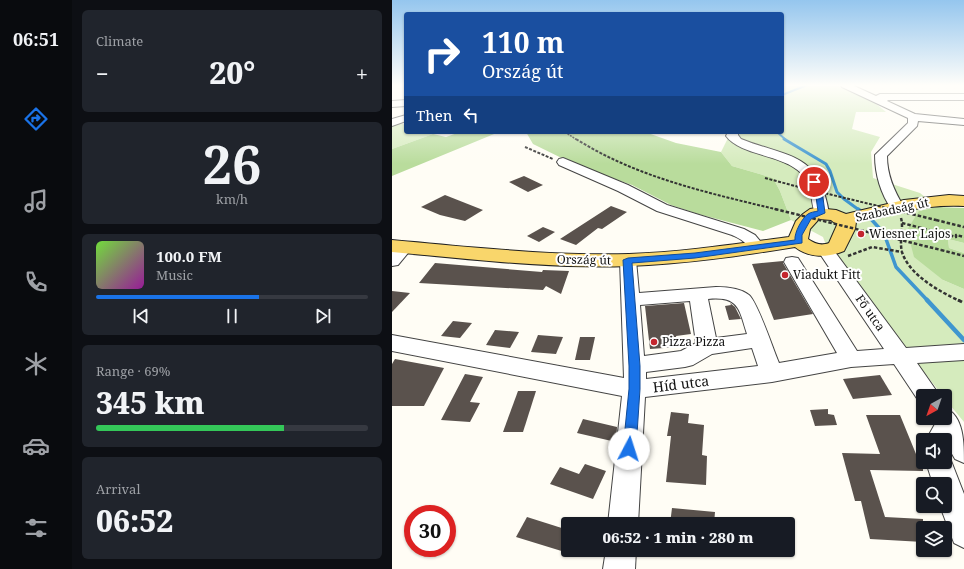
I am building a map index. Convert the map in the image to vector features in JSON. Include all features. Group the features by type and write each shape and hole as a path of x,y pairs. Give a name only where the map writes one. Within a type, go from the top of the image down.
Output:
{"main road":[{"name":"Szabadság út","path":"822,213 860,216 900,215 927,202 964,201"},
{"path":"822,213 812,215 808,218 798,235 799,241 808,248 826,251"},
{"name":"Szabadság út","path":"826,251 834,249 839,244 847,227 860,216"},
{"name":"Ország út","path":"396,251 530,259 628,260 695,256 799,241"}],"street":[{"path":"392,115 402,112"},
{"path":"902,112 909,115 964,122"},
{"path":"900,215 886,187 876,176 874,156 886,146 895,142 913,124 906,112"},
{"path":"392,122 404,119"},
{"path":"732,134 737,141 796,163 810,174 818,190 822,213"},
{"path":"563,162 623,188 662,208 738,232 749,238 757,247"},
{"name":"Fő utca","path":"826,251 923,389"},
{"path":"624,517 634,377 628,260"},
{"path":"792,262 851,359"},
{"path":"630,300 717,292 733,295 745,302 772,373"},
{"path":"698,294 707,347"},
{"path":"634,377 685,359 707,347 759,340"},
{"name":"Híd utca","path":"392,343 589,382 634,377 772,373 851,359 900,356"},
{"path":"900,356 961,352"},
{"path":"943,427 964,452"},
{"path":"941,469 964,533"},
{"path":"619,569 620,557"}],"path":[{"path":"568,134 600,154 640,172 674,183 964,256"},
{"path":"525,147 552,159 563,162"},
{"path":"765,178 964,227"},
{"path":"900,215 956,237 956,235 964,237"},
{"path":"872,247 902,252 915,273 946,294 964,303"}],"green space":[{"path":"784,112 886,112 856,112 852,129 880,137 871,152 873,178 920,193 937,207 919,211 943,280 964,289 964,422 952,407 952,389 937,389 829,254 823,237 791,220 780,191 773,178 732,166 721,152 730,134 784,134"},
{"path":"392,121 404,124 404,134 433,134 392,149"},
{"path":"433,134 446,137 454,134 494,134 392,176 392,149"},
{"path":"527,134 651,134 676,143 721,152 732,166 773,178 780,191 791,220 763,231 698,214 671,205 632,185 580,167 533,144"},
{"path":"937,207 964,208 964,243 948,239 949,248 964,253 964,289 943,280 914,257 907,230 919,211"},
{"path":"948,239 964,243 964,253 949,248"}],"building":[{"path":"524,176 543,185 528,192 509,182"},
{"path":"445,195 483,210 465,221 440,215 421,207"},
{"path":"611,206 627,212 602,229 598,228 576,245 560,239"},
{"path":"543,227 555,232 539,242 527,236"},
{"path":"783,261 813,314 774,320 752,264"},
{"path":"435,263 542,272 543,270 569,271 561,294 546,286 543,290 419,283"},
{"path":"392,291 410,293 392,312"},
{"path":"684,303 691,334 676,336 678,347 650,349 645,306"},
{"path":"730,303 735,307 741,319 729,320 725,306 731,305"},
{"path":"453,321 472,323 460,338 441,336"},
{"path":"495,330 519,332 510,348 486,345"},
{"path":"538,335 563,337 556,354 531,352"},
{"path":"580,337 595,337 590,360 575,360"},
{"path":"395,359 444,368 424,406 392,406 392,364"},
{"path":"465,374 483,377 470,402 480,403 470,422 441,420"},
{"path":"880,375 892,395 853,399 843,379"},
{"path":"518,391 536,391 523,432 503,432"},
{"path":"828,409 828,414 834,415 837,425 815,426 810,410"},
{"path":"671,412 689,414 688,423 704,425 702,455 707,456 706,485 666,482 671,436 667,436"},
{"path":"866,415 900,415 916,454 916,469 923,469 923,471 870,470 885,517 923,519 923,521 916,521 916,542 870,539 861,501 855,501 842,453 880,454"},
{"path":"583,419 617,427 616,442 577,433"},
{"path":"585,464 606,471 593,499 550,484 560,467 579,474"},
{"path":"672,508 715,512 715,517 671,517"},
{"path":"527,517 561,528 561,551 516,537"}],"waterway":[{"path":"779,134 786,140"},
{"path":"784,139 826,164 837,192 859,210"},
{"path":"858,209 870,218 881,230 886,239 896,267 928,301"},
{"path":"927,300 964,340"}],"place":[{"name":"Wiesner Lajos","path":"861,234"},
{"name":"Viadukt Fitt","path":"785,275"},
{"name":"Pizza Pizza","path":"654,342"}],"route":[{"path":"629,449 634,389 634,366 628,260 695,256 799,241 798,235 808,218 816,213 822,213 818,190 814,182"}]}
